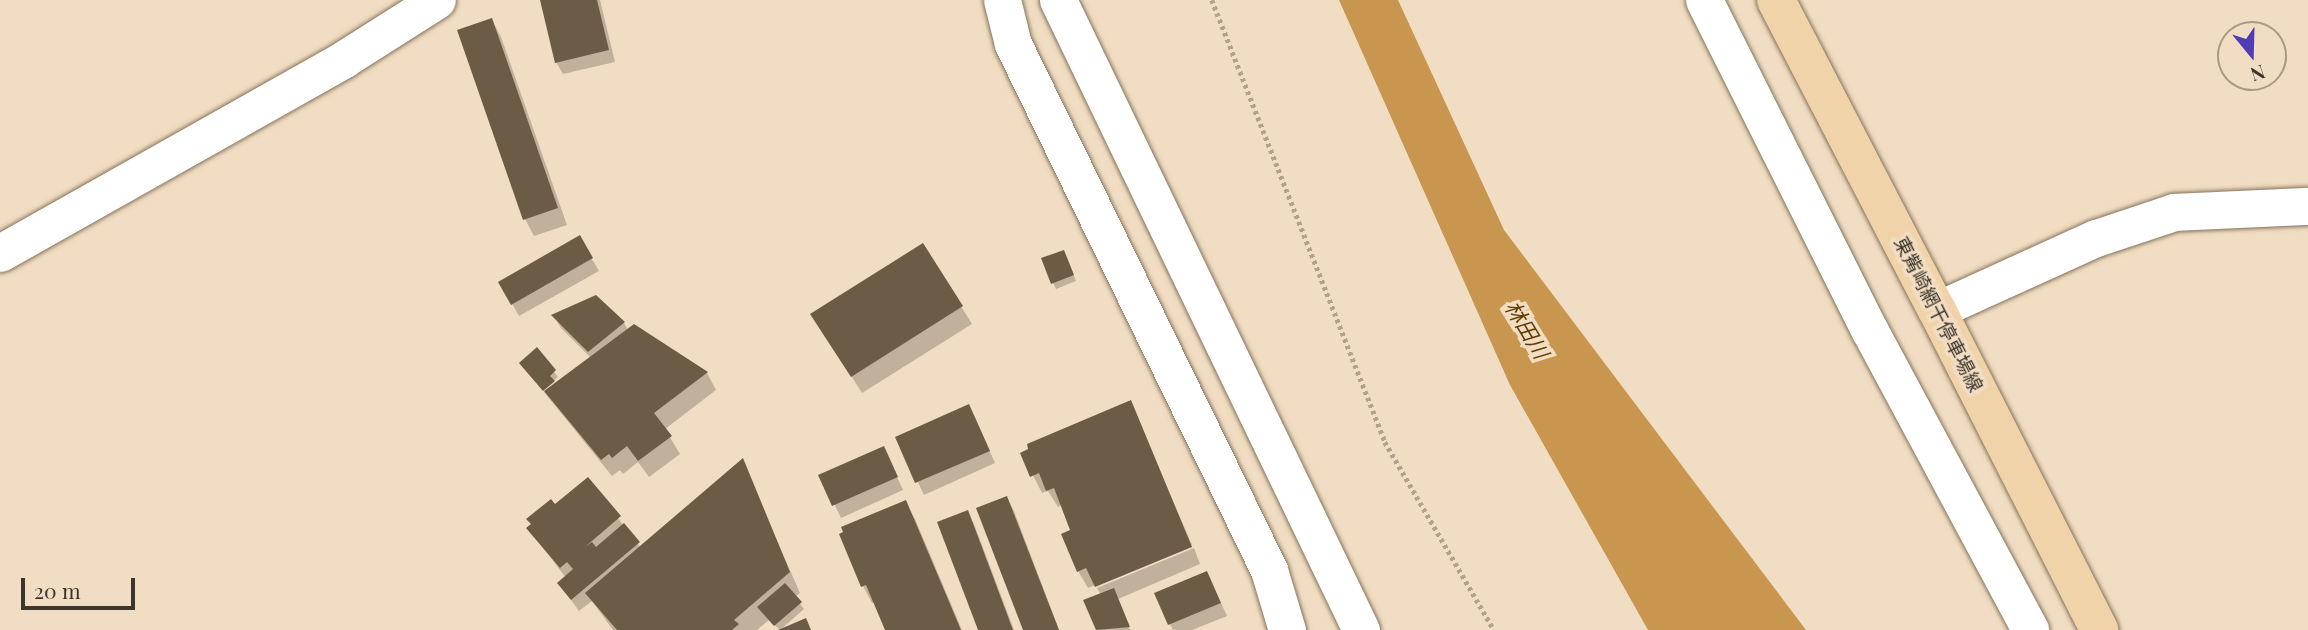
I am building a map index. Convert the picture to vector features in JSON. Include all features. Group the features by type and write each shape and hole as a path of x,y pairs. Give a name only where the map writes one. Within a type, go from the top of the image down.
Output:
{"main road":[{"name":"東觜崎網干停車場線","path":"1776,0 2099,630"}],"street":[{"path":"0,253 332,65 437,0"},
{"path":"1002,0 1013,44 1269,570 1287,630"},
{"path":"1058,0 1361,630"},
{"path":"1704,0 1870,331 2030,630"},
{"path":"1937,310 2096,238 2174,212 2308,206"}],"path":[{"path":"1212,0 1385,442 1494,630"}],"water":[{"name":"林田川","path":"1339,0 1398,0 1504,230 1806,630 1648,630 1510,385"}],"building":[{"path":"540,0 597,0 609,50 555,63"},
{"path":"492,18 558,208 523,220 457,30"},
{"path":"580,235 593,258 511,305 498,282"},
{"path":"923,243 963,306 851,377 810,314"},
{"path":"1064,250 1074,275 1051,284 1041,258"},
{"path":"596,295 625,322 588,352 551,315"},
{"path":"634,324 708,372 654,413 672,436 638,461 627,446 612,458 609,454 601,460 544,391"},
{"path":"537,347 556,370 550,376 555,381 543,391 519,363"},
{"path":"1131,400 1192,547 1095,587 1086,568 1077,572 1061,534 1070,530 1054,488 1046,491 1039,473 1030,477 1020,453 1028,449 1027,444"},
{"path":"969,404 990,451 915,483 895,437"},
{"path":"884,446 898,477 832,506 818,475"},
{"path":"743,458 790,572 734,620 739,624 732,630 617,630 585,593"},
{"path":"588,477 621,516 585,547 592,542 596,547 624,523 640,542 571,600 557,583 573,569 567,562 560,568 526,528 531,524 526,519 551,499 555,504"},
{"path":"1007,496 1059,630 1023,630 976,508"},
{"path":"906,500 961,630 885,630 866,585 861,587 839,534 843,532 841,527"},
{"path":"968,510 1013,630 978,630 937,522"},
{"path":"1207,571 1221,603 1168,625 1154,593"},
{"path":"785,583 802,602 774,626 757,607"},
{"path":"1114,588 1130,627 1096,630 1083,600"},
{"path":"806,618 811,630 778,630"}]}
